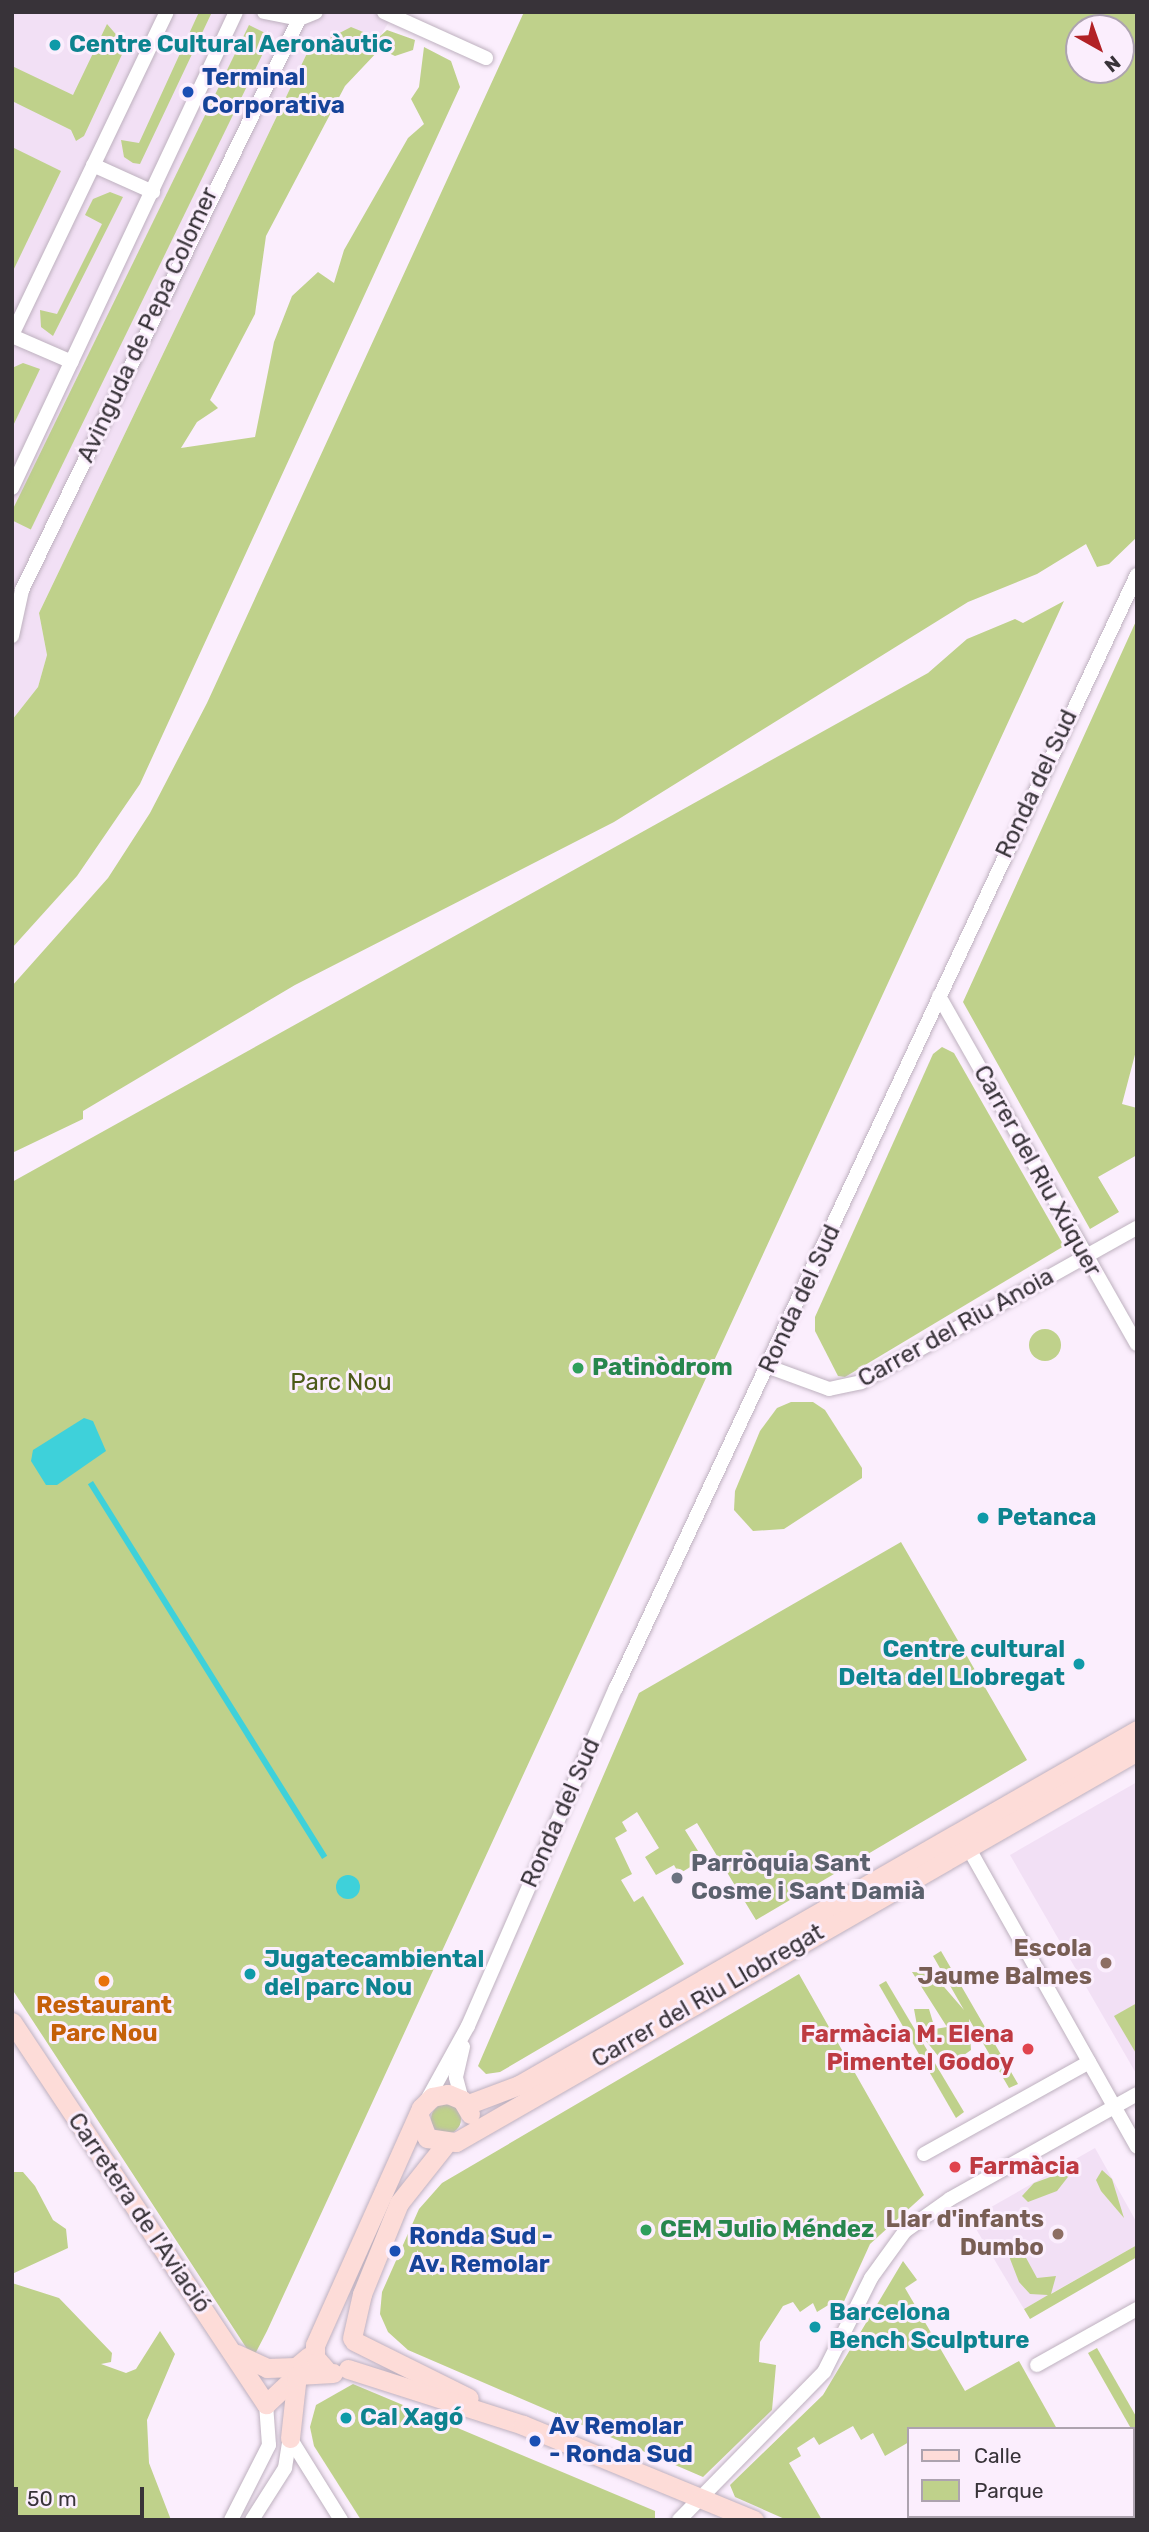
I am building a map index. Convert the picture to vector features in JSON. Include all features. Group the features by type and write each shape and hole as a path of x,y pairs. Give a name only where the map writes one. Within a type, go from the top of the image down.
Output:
{"street":[{"path":"72,362 12,335 167,12"},
{"path":"12,488 236,12"},
{"path":"264,12 299,19 316,12"},
{"path":"384,12 485,58"},
{"name":"Avinguda de Pepa Colomer","path":"12,636 22,590 299,19"},
{"path":"93,165 153,192"},
{"name":"Ronda del Sud","path":"266,2404 316,2345 422,2109 468,2026 616,1688 769,1367 939,996 1137,575"},
{"name":"Carrer del Riu Xúquer","path":"939,996 1085,1257 1137,1344"},
{"name":"Carrer del Riu Anoia","path":"769,1367 829,1389 861,1382 1137,1228"},
{"name":"Carrer del Riu Llobregat","path":"453,2142 964,1840 1137,1730"},
{"name":"Carrer del Riu Llobregat","path":"464,2102 510,2090 964,1840 1137,1751"},
{"path":"964,1840 1137,2147"},
{"name":"Carretera de l'Aviació","path":"12,2022 234,2352 266,2404"},
{"name":"Ronda del Sud","path":"464,2102 456,2077 468,2026"},
{"path":"923,2154 1089,2062"},
{"path":"348,2369 356,2358 353,2340 362,2294 399,2203 470,2126 464,2102 440,2094 422,2109 427,2138 453,2142"},
{"path":"679,2520 824,2372 871,2278 905,2231 950,2199 1137,2094"},
{"path":"1037,2365 1137,2309"},
{"path":"327,2371 316,2345 335,2330 523,2426"},
{"path":"234,2352 250,2364 296,2371 348,2369 523,2426 754,2520"},
{"path":"251,2520 285,2468 296,2371"},
{"path":"231,2520 269,2445 266,2404"},
{"path":"290,2438 341,2520"}],"shaded area":[{"path":"12,12 395,12 379,38 309,49 39,613 47,655 38,687 12,720"},
{"name":"Escola Jaume Balmes","path":"1137,1782 1137,2075 1010,1855"},
{"name":"Llar d'infants Dumbo","path":"1095,2148 1137,2223 1137,2245 1024,2309 970,2219"}],"green space":[{"path":"199,12 212,12 140,164 133,163 124,157 121,140 139,143"},
{"path":"524,12 1137,12 1137,537 1109,564 1097,567 1086,544 1037,574 968,602 614,822 295,985 83,1111 83,1119 12,1153 12,986 108,878 150,813 207,703"},
{"path":"107,24 126,46 84,136 76,141 71,130 12,101 12,66 73,95"},
{"path":"249,25 271,36 31,529 12,520 12,511"},
{"path":"351,27 378,38 387,30 415,40 413,50 395,56 380,49 345,86 266,236 255,314 210,400 218,408 197,422 181,448 255,437 274,342 292,296 318,272 334,283 344,250 408,138 424,124 411,99 419,87 424,47 451,61 460,87 140,784 77,876 12,948 12,720 38,687 47,655 39,613 309,49"},
{"path":"12,147 61,171 12,273"},
{"path":"110,192 123,197 53,336 41,327 40,310 57,314 102,224 85,215 93,199"},
{"path":"23,363 40,369 12,428 12,368"},
{"name":"Parc Nou","path":"1064,601 253,2358 12,1989 12,1182 928,673 967,639 1015,619 1023,623"},
{"path":"1137,619 1137,1047 1122,1104 1137,1108 1137,1155 1098,1177 1119,1212 1090,1229 963,1002"},
{"path":"942,1047 954,1053 1064,1246 845,1377 838,1376 815,1331 815,1317 933,1054"},
{"path":"1045,1329 1056,1334 1061,1345 1056,1356 1045,1361 1034,1356 1029,1345 1034,1334"},
{"path":"791,1402 813,1402 825,1410 862,1468 862,1478 784,1529 753,1531 734,1510 735,1491 760,1431 777,1408"},
{"path":"901,1542 1027,1760 756,1920 697,1823 685,1830 703,1859 679,1874 674,1865 656,1875 645,1857 659,1848 637,1812 622,1822 627,1831 615,1838 632,1874 621,1880 634,1902 643,1896 684,1964 500,2072 486,2074 478,2066 639,1693"},
{"path":"941,1951 1018,2084 1009,2088 969,2019 971,2050 947,2067 918,2031 914,2009 929,2009 935,2029 947,2027 912,1972 932,1973 964,2010 933,1956"},
{"name":"CEM Julio Méndez","path":"799,1974 924,2195 870,2244 841,2308 830,2304 817,2312 813,2303 800,2312 793,2302 783,2306 760,2342 759,2362 776,2365 772,2410 703,2477 408,2350 388,2332 380,2314 382,2292 419,2209 442,2183"},
{"path":"886,1981 964,2112 956,2118 879,1985"},
{"path":"1137,2003 1137,2055 1114,2016"},
{"path":"446,2104 457,2108 461,2119 457,2130 446,2134 435,2130 431,2119 435,2108"},
{"path":"1075,2168 1057,2191 1028,2202 1022,2196 1034,2183"},
{"path":"1102,2170 1112,2179 1124,2218 1101,2191 1096,2180"},
{"path":"12,2172 23,2172 35,2186 53,2220 66,2229 68,2248 12,2274"},
{"path":"1137,2245 1137,2257 1030,2319 1024,2309 1048,2295 1030,2294 1019,2282 1007,2251 1024,2254 1037,2278 1056,2276 1051,2294"},
{"path":"903,2261 917,2280 905,2288 965,2391 1019,2361 1056,2427 908,2427 908,2443 885,2456 873,2433 861,2440 853,2426 819,2445 814,2437 797,2448 801,2456 789,2463 822,2520 787,2520 735,2497 730,2485 823,2395"},
{"path":"12,2283 59,2298 112,2353 111,2362 101,2364 126,2373 136,2369 160,2331 175,2354 147,2420 149,2463 171,2520 12,2520"},
{"path":"1097,2348 1137,2418 1137,2439 1135,2427 1130,2427 1088,2353"},
{"path":"353,2384 655,2511 655,2519 361,2520 314,2446 310,2427 316,2405"}],"water":[{"path":"84,1418 93,1421 106,1451 57,1485 46,1485 31,1461 33,1450"},
{"path":"93,1481 327,1856 322,1859 88,1484"},
{"path":"348,1875 357,1878 360,1887 357,1896 348,1899 339,1896 336,1887 339,1878"}],"place":[{"name":"Centre Cultural Aeronàutic","path":"55,45"},
{"name":"Terminal Corporativa","path":"188,92"},
{"name":"Patinòdrom","path":"578,1368"},
{"name":"Petanca","path":"983,1518"},
{"name":"Centre cultural Delta del Llobregat","path":"1079,1664"},
{"name":"Parròquia Sant Cosme i Sant Damià","path":"677,1878"},
{"name":"Escola Jaume Balmes","path":"1106,1963"},
{"name":"Jugatecambiental del parc Nou","path":"250,1974"},
{"name":"Restaurant Parc Nou","path":"104,1981"},
{"name":"Farmàcia M. Elena Pimentel Godoy","path":"1028,2049"},
{"name":"Farmàcia","path":"955,2167"},
{"name":"CEM Julio Méndez","path":"646,2230"},
{"name":"Llar d'infants Dumbo","path":"1058,2234"},
{"name":"Ronda Sud - Av. Remolar","path":"395,2251"},
{"name":"Barcelona Bench Sculpture","path":"815,2327"},
{"name":"Cal Xagó","path":"346,2418"},
{"name":"Av Remolar - Ronda Sud","path":"535,2441"}]}
